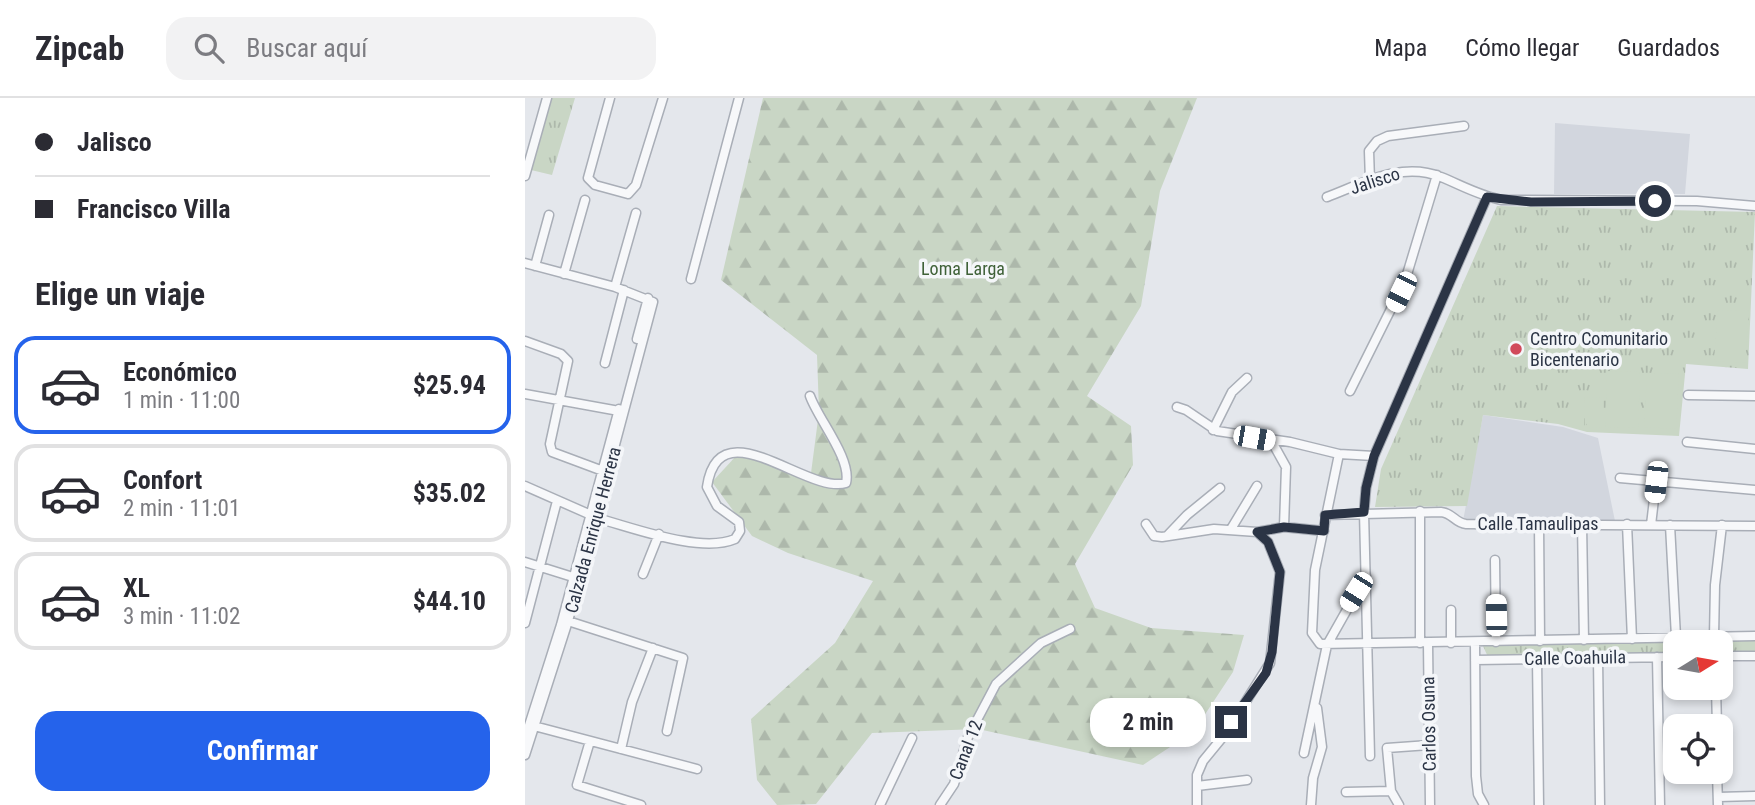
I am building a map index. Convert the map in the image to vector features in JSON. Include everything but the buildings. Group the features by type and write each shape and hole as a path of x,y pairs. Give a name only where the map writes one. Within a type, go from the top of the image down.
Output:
{"street":[{"path":"525,176 529,146 547,98"},
{"path":"610,98 588,178 595,185 628,194 636,185 663,98"},
{"path":"691,279 739,98"},
{"path":"1370,181 1369,151 1382,138 1464,126"},
{"name":"Jalisco","path":"1327,197 1411,170 1437,175 1487,197 1531,202 1697,201 1755,206"},
{"path":"1350,391 1405,281 1437,175"},
{"path":"1369,752 1364,512 1366,488 1374,456 1487,197"},
{"path":"564,274 585,200"},
{"path":"615,287 636,214"},
{"path":"535,266 549,215"},
{"path":"525,263 615,287 650,300"},
{"path":"605,363 624,290"},
{"name":"Calzada Enrique Herrera","path":"594,517 603,471 650,300"},
{"name":"Calzada Enrique Herrera","path":"525,755 530,725 594,517 650,300"},
{"path":"525,341 566,357 569,367 550,449 556,455 603,471"},
{"path":"1213,430 1232,392 1247,378"},
{"path":"525,394 619,411"},
{"path":"1688,395 1755,396"},
{"path":"525,486 594,517 693,541 729,542 735,539 740,527 735,518 711,497 708,487 712,466 726,455 746,453 823,482 846,483 847,475 842,457 810,396"},
{"path":"1177,407 1186,410 1213,430 1339,454 1374,456"},
{"path":"1271,440 1286,467 1284,527"},
{"path":"1687,442 1755,449"},
{"path":"1339,454 1315,570 1311,627 1315,640 1327,645 1663,638"},
{"path":"1620,478 1755,490"},
{"path":"1651,525 1656,482"},
{"path":"1231,528 1257,486"},
{"path":"1168,536 1187,515 1220,488"},
{"path":"525,623 557,501"},
{"name":"Calle Tamaulipas","path":"1325,515 1420,512 1449,513 1458,522 1466,524 1755,526"},
{"name":"Carlos Osuna","path":"1420,512 1430,805"},
{"path":"1146,524 1154,537 1231,528 1257,532 1284,527 1324,531"},
{"path":"1539,524 1540,641"},
{"path":"1582,524 1584,640"},
{"path":"1627,524 1632,639"},
{"path":"1670,525 1676,630"},
{"path":"1714,630 1715,585 1722,525"},
{"path":"1197,805 1197,775 1203,761 1226,733 1270,663 1280,572 1268,542 1257,532"},
{"path":"643,574 659,534"},
{"path":"1495,560 1496,642"},
{"path":"525,562 576,578"},
{"path":"1304,753 1327,645 1367,574"},
{"name":"Calzada Enrique Herrera","path":"525,738 568,621 576,578"},
{"path":"1451,610 1451,643"},
{"path":"568,621 683,659 667,731"},
{"name":"Canal 12","path":"940,805 954,784 960,754 990,693 1041,643 1070,629"},
{"path":"1733,637 1755,636"},
{"path":"1475,643 1476,776 1481,805"},
{"path":"621,749 632,702 653,648"},
{"path":"1733,656 1755,656"},
{"path":"1657,657 1660,805"},
{"name":"Calle Coahuila","path":"1475,660 1663,657"},
{"path":"1598,658 1600,805"},
{"path":"1537,659 1539,805"},
{"path":"1311,805 1313,778 1322,747 1316,701"},
{"path":"530,725 697,769"},
{"path":"880,805 912,738"},
{"path":"590,741 577,785 641,805"},
{"path":"1399,805 1391,791 1387,748 1429,746"},
{"path":"1197,786 1247,780"},
{"path":"1346,792 1391,791"},
{"path":"1718,801 1755,796"}],"shaded area":[{"path":"1555,123 1690,134 1685,194 1554,194"},
{"path":"1483,415 1563,427 1598,438 1615,521 1463,521"}],"green space":[{"path":"552,98 575,98 552,175 531,170"},
{"name":"Loma Larga","path":"763,98 1197,98 1160,191 1141,306 1087,396 1131,426 1133,465 1075,564 1095,608 1151,628 1244,635 1233,672 1194,731 1143,765 978,729 872,733 816,804 777,805 757,780 751,719 835,643 873,581 788,553 752,536 712,482 737,455 811,473 819,412 817,355 721,280"},
{"path":"1497,206 1755,212 1748,369 1686,364 1679,436 1587,432 1558,424 1483,415 1467,506 1375,507 1381,469"},
{"path":"1718,310 1749,311 1745,363 1714,361"},
{"path":"1607,371 1640,372 1638,428 1605,427"},
{"path":"1647,373 1679,374 1676,429 1644,427"},
{"path":"1570,397 1585,397 1584,426 1570,426"},
{"path":"1602,397 1602,428 1587,427 1587,398"},
{"path":"1733,640 1755,640 1755,657 1733,657"},
{"path":"1663,642 1663,657 1488,657 1483,646"}],"place":[{"name":"Centro Comunitario Bicentenario","path":"1516,349"}],"route":[{"path":"1231,722 1266,673 1272,652 1280,572 1268,542 1257,532 1284,527 1324,531 1325,515 1364,512 1366,488 1374,456 1487,197 1531,202 1655,201"}]}
